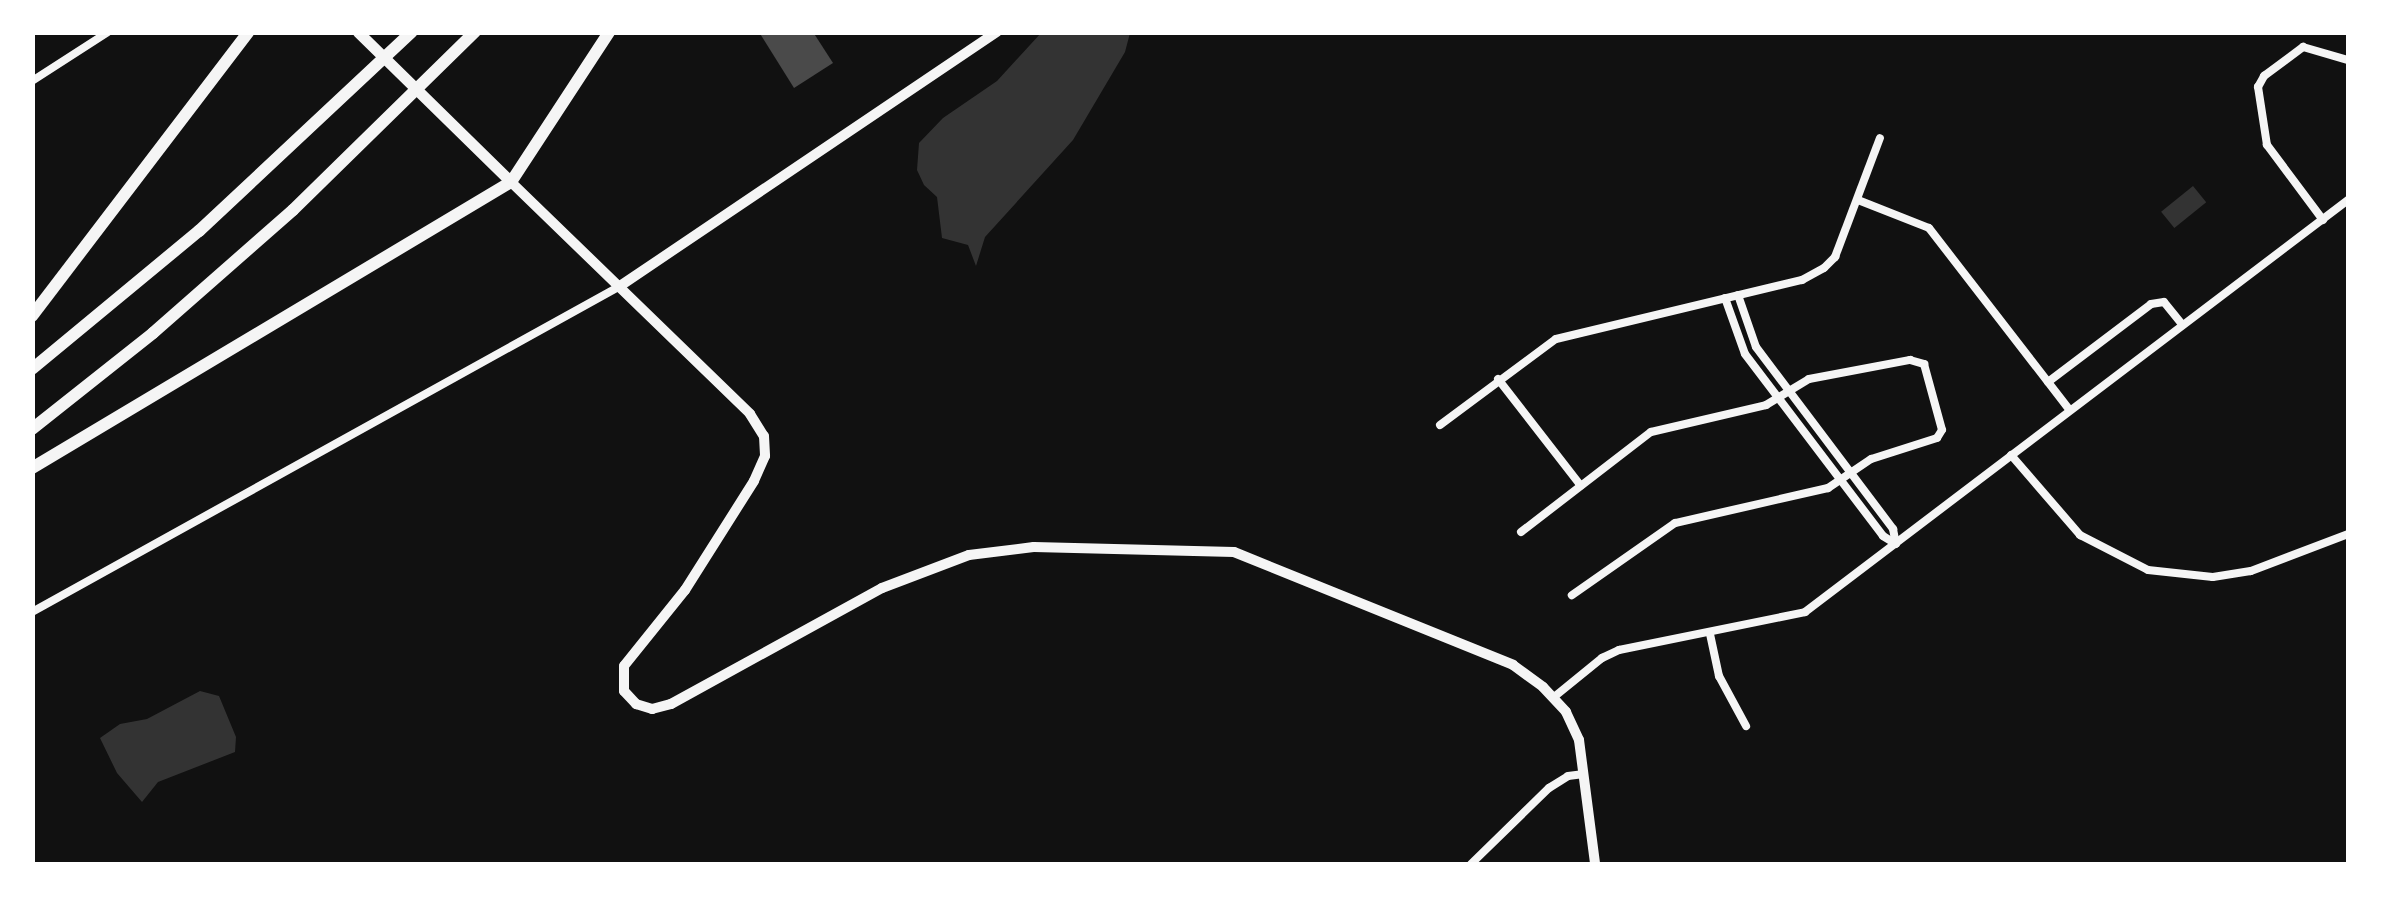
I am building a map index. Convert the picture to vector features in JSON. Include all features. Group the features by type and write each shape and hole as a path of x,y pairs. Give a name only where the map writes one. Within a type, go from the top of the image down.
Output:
{"highway":[{"path":"32,316 248,32"},
{"path":"32,369 199,231 412,32"},
{"path":"32,429 154,333 293,210 475,32"},
{"path":"32,468 510,182 609,32"}],"main road":[{"path":"358,32 750,414 765,446 754,481 695,574 624,666 624,691 641,706 652,709 671,704 862,598 927,569 981,553 1034,547 1211,548 1244,554 1513,665 1554,698 1577,735 1594,864"},
{"path":"620,286 997,32"}],"street":[{"path":"32,81 108,32"},
{"path":"2322,220 2267,145 2258,87 2264,76 2303,47 2348,60"},
{"path":"1440,425 1556,340 1802,280 1824,268 1835,257 1880,138"},
{"path":"1858,200 1930,228 2069,409"},
{"path":"1554,698 1610,653 1805,612 2348,200"},
{"path":"32,612 620,286"},
{"path":"1738,295 1756,347 1894,529 1896,544"},
{"path":"1725,298 1741,348 1883,536 1896,544"},
{"path":"2048,382 2151,304 2164,302 2182,324"},
{"path":"1520,532 1651,432 1766,405 1809,379 1910,360 1924,364 1942,430 1937,438 1871,459 1828,488 1675,523 1572,596"},
{"path":"1498,379 1581,486"},
{"path":"2011,455 2080,535 2148,570 2197,577 2251,570 2348,534"},
{"path":"1710,634 1718,676 1746,726"},
{"path":"1471,864 1549,788 1568,776 1584,774"}],"shaded area":[{"path":"1041,33 1130,33 1125,52 1073,140 985,237 976,266 968,245 942,238 937,197 924,185 917,170 919,143 943,118 997,81"},
{"path":"2193,186 2206,202 2174,228 2161,212"},
{"path":"200,691 219,696 236,737 235,752 158,782 142,802 117,773 100,738 120,724 147,719"}],"building":[{"path":"759,32 813,32 833,63 794,88"}]}
